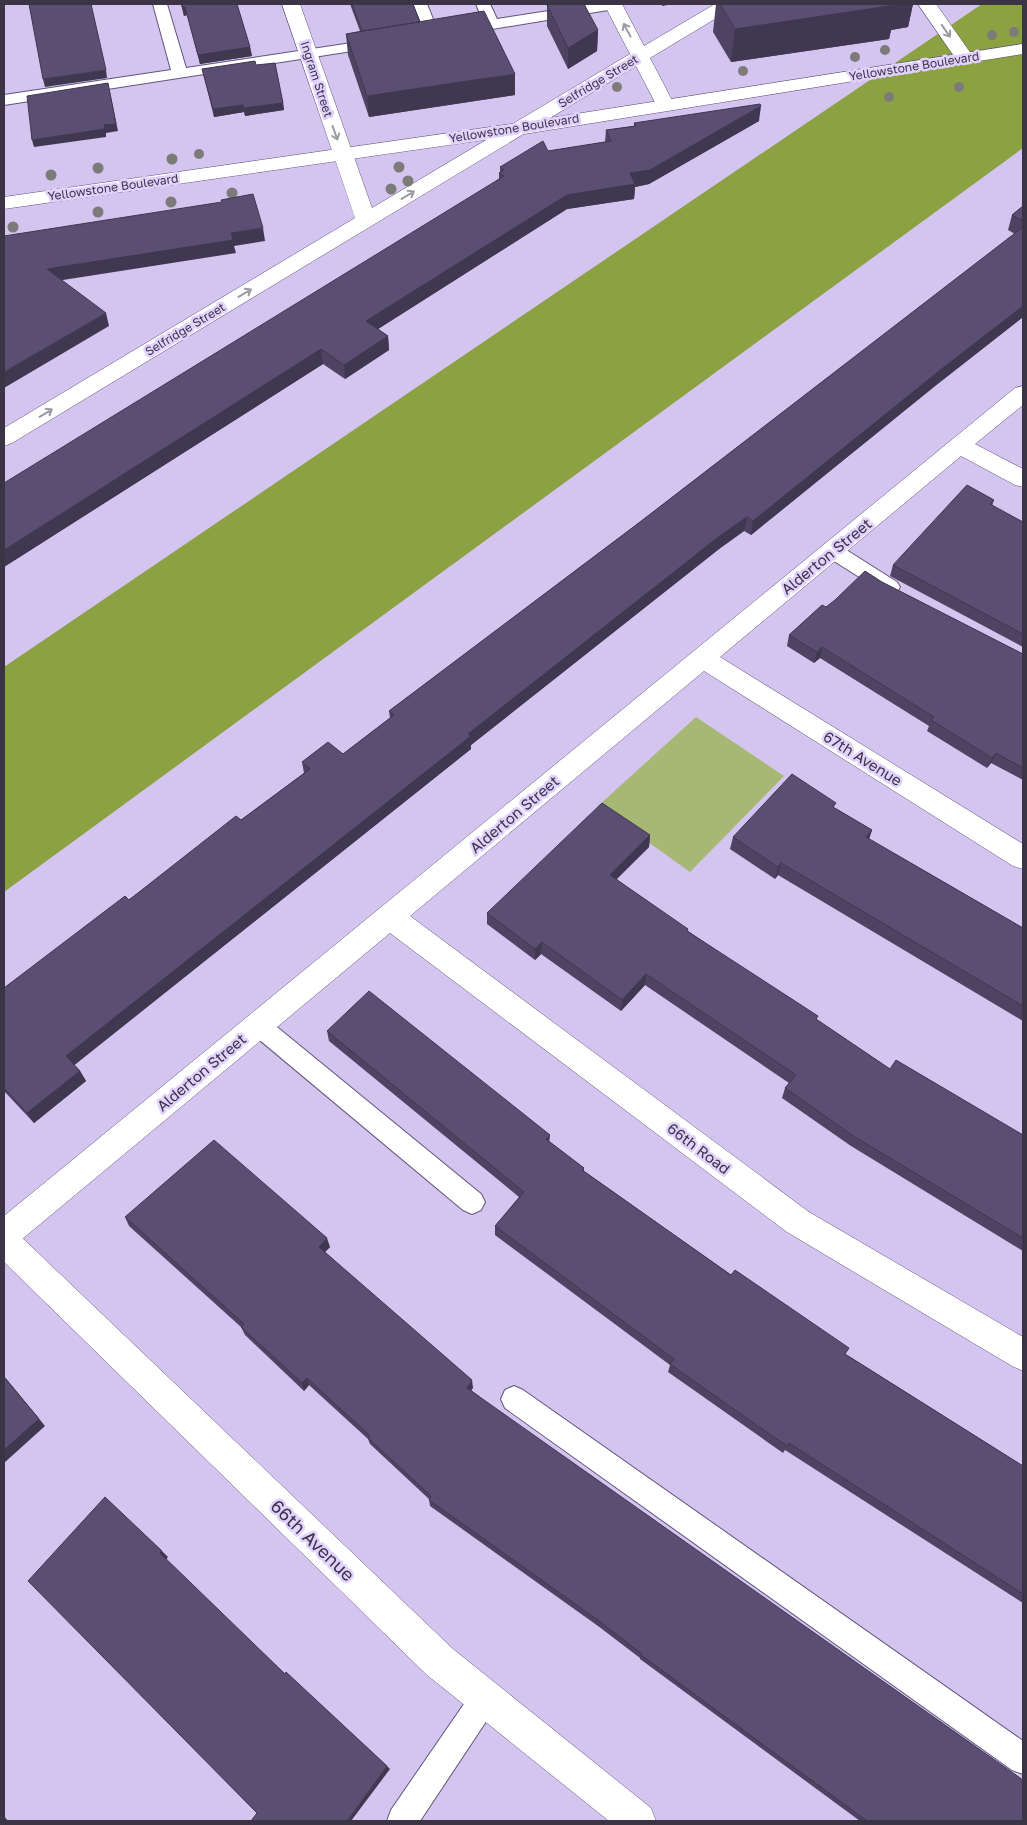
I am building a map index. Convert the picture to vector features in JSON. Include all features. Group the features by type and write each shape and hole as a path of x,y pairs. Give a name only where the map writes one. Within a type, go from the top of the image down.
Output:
{"street":[{"name":"Ingram Street","path":"292,4 342,154"},
{"path":"613,4 665,104"},
{"name":"Selfridge Street","path":"4,438 727,4"},
{"path":"927,4 966,58"},
{"name":"Yellowstone Boulevard","path":"4,203 518,129 665,104 1023,49"},
{"path":"342,154 366,220"},
{"name":"Alderton Street","path":"4,1235 1023,393"},
{"path":"960,446 1023,479"},
{"name":"67th Avenue","path":"702,658 1023,858"},
{"name":"66th Road","path":"390,917 798,1222 1023,1355"},
{"name":"66th Avenue","path":"4,1241 433,1655 638,1821"}],"lane":[{"path":"160,4 180,74"},
{"path":"420,4 432,34"},
{"path":"483,4 492,25"},
{"path":"414,37 613,4"},
{"path":"4,100 396,40"},
{"path":"833,550 904,595"},
{"path":"258,1025 472,1202"},
{"path":"514,1399 1023,1759"},
{"path":"402,1821 485,1698"}],"green space":[{"path":"982,4 1023,4 1023,148 4,892 4,667"},
{"path":"696,717 784,776 690,872 598,806"}],"building":[{"path":"29,4 91,4 106,70 43,79"},
{"path":"182,4 237,4 250,47 198,55 185,7 182,7"},
{"path":"352,4 413,4 420,22 362,31"},
{"path":"584,4 598,30 568,48 547,5"},
{"path":"720,4 895,4 896,5 735,29"},
{"path":"484,11 515,74 367,96 346,34"},
{"path":"255,61 256,65 275,63 283,103 244,108 243,105 213,109 202,69"},
{"path":"108,83 116,124 104,125 105,129 32,140 27,96"},
{"path":"760,104 761,106 650,170 630,173 635,184 567,195 366,321 388,336 344,365 321,349 4,550 4,483 504,176 499,173 504,170 500,167 543,141 548,151 611,141 606,130 636,126 634,123"},
{"path":"253,194 263,228 231,233 233,240 47,269 106,313 4,372 4,236 222,202 221,200"},
{"path":"1023,206 1023,221 1012,215"},
{"path":"1023,227 1023,306 753,521 747,517 721,535 468,734 471,736 66,1056 80,1071 27,1113 4,1088 4,988 125,896 129,900 236,816 241,820 310,769 302,762 328,742 343,754 394,715 389,711 640,522"},
{"path":"967,485 994,500 990,504 1023,522 1023,634 893,565"},
{"path":"865,571 882,582 1023,654 1023,768 996,753 992,758 931,720 934,717 822,647 817,652 789,635 822,605 826,607 835,600"},
{"path":"792,774 836,803 833,807 872,830 866,837 1023,928 1023,1006 781,863 778,867 733,837"},
{"path":"602,803 650,835 610,875 688,929 687,931 818,1016 816,1019 890,1069 896,1060 1023,1135 1023,1238 855,1137 785,1088 796,1075 646,974 622,1000 542,942 535,949 487,913"},
{"path":"369,991 550,1135 546,1139 584,1168 582,1170 731,1275 735,1270 849,1348 845,1354 1023,1466 1023,1594 789,1443 787,1446 745,1417 670,1364 674,1359 495,1226 524,1192 327,1031"},
{"path":"214,1140 327,1238 319,1247 472,1380 467,1388 1023,1780 1023,1821 867,1821 641,1655 599,1621 429,1500 431,1496 368,1438 370,1436 307,1378 302,1383 241,1327 244,1324 125,1217"},
{"path":"4,1377 39,1419 4,1450"},
{"path":"105,1497 285,1674 286,1672 387,1766 347,1821 251,1821 257,1813 28,1581"}]}
